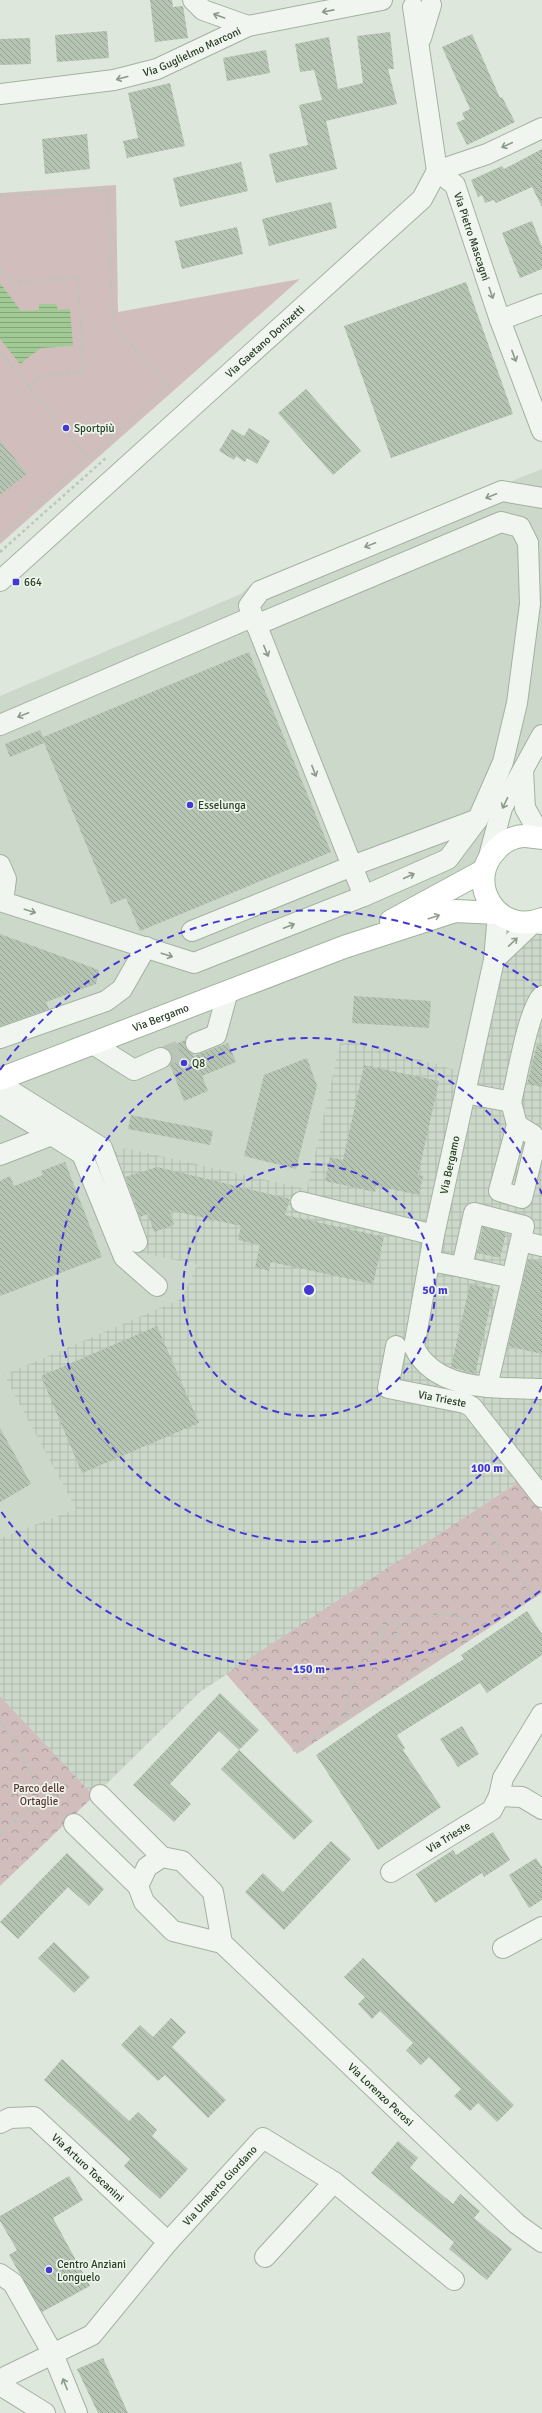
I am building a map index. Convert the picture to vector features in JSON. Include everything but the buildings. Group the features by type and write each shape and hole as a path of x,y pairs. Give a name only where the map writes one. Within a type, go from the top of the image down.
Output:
{"main road":[{"name":"Via Bergamo","path":"344,947 486,863 503,842 523,836 542,838"},
{"path":"486,863 483,886 488,901 498,913 514,922 539,922"},
{"name":"Via Bergamo","path":"0,1079 344,947 455,911 498,913"}],"street":[{"path":"193,0 203,10 248,26"},
{"name":"Via Guglielmo Marconi","path":"0,94 114,80 157,68 248,26 382,0"},
{"path":"421,3 420,63 436,156 437,171 487,154 542,128"},
{"name":"Via Pietro Mascagni","path":"437,171 455,185 500,320 542,431"},
{"name":"Via Gaetano Donizetti","path":"0,581 422,198 437,171"},
{"path":"500,320 542,304"},
{"path":"364,896 249,606 260,591 502,491 542,498"},
{"path":"0,725 502,522 520,527 528,543 530,604 535,633 503,762 478,818 448,859 364,896 194,963 2,901 6,879 0,865"},
{"path":"486,863 502,808 532,762 542,736"},
{"path":"532,762 525,808 542,838"},
{"path":"192,931 352,866 478,818"},
{"name":"Via Bergamo","path":"498,913 494,960 434,1235 414,1347 418,1356 447,1379 487,1387 542,1389"},
{"path":"494,960 539,922"},
{"path":"0,1038 106,1001 122,989 146,948"},
{"path":"196,1043 216,1035 228,991"},
{"path":"517,1125 511,1102 530,1023 538,1000 542,996"},
{"path":"93,1044 134,1070 161,1058"},
{"path":"0,1084 102,1148 137,1242"},
{"path":"465,1093 511,1102"},
{"path":"0,1103 82,1154 124,1257 157,1286"},
{"path":"0,1155 52,1135"},
{"path":"301,1202 434,1235"},
{"path":"462,1267 474,1213 524,1226 487,1387"},
{"path":"521,1241 542,1246"},
{"path":"430,1261 512,1278"},
{"name":"Via Trieste","path":"396,1346 388,1388 465,1403 472,1407 542,1497"},
{"name":"Via Trieste","path":"391,1872 492,1810 499,1796 503,1778 542,1714"},
{"path":"100,1795 162,1857 182,1860 213,1892 222,1943"},
{"path":"499,1796 522,1797 542,1809"},
{"path":"74,1824 138,1886 148,1867 162,1857"},
{"name":"Via Lorenzo Perosi","path":"138,1886 144,1902 173,1931 222,1943 517,2224 542,2242"},
{"path":"503,1948 542,1927"},
{"name":"Via Arturo Toscanini","path":"0,2123 10,2118 34,2118 168,2242"},
{"name":"Via Umberto Giordano","path":"0,2386 7,2376 92,2335 168,2242 263,2138 334,2182 454,2280"},
{"path":"265,2257 334,2182"},
{"path":"0,2274 13,2283 53,2354 77,2413"},
{"path":"0,2386 45,2413"}],"path":[{"path":"0,196 108,190 113,326 170,386 0,537"},
{"path":"0,269 11,282 78,278 83,372 43,376 28,387"},
{"path":"0,352 88,458"},
{"path":"473,1508 533,1595"},
{"path":"294,1751 542,1589"},
{"path":"381,1636 379,1627 387,1620 397,1624 418,1616 442,1614 466,1616 487,1625"},
{"path":"381,1636 391,1639 398,1635 397,1624"},
{"path":"346,1717 349,1686 355,1668 367,1650 381,1636"},
{"path":"0,1721 18,1746 30,1775 74,1824"},
{"path":"0,1834 23,1814 50,1799"}],"shaded area":[{"path":"0,283 21,311 39,310 39,304 56,304 58,310 70,309 73,346 41,348 20,364 0,339"},
{"path":"542,469 542,725 480,868 342,943 0,1075 0,696 241,594 250,585"},
{"path":"455,919 490,919 487,960 462,1072 341,1038 307,1189 126,1148 132,1251 197,1265 182,1299 5,1375 76,1509 0,1538 0,1086 346,953"},
{"path":"534,931 542,932 542,1481 535,1471 200,1692 94,1796 0,1696 0,1538 76,1509 4,1375 181,1299 197,1265 132,1251 97,1160 126,1148 307,1189 341,1038 474,1075 498,962"}],"green space":[{"name":"Sportpiù","path":"116,185 118,312 300,279 0,544 0,193"},
{"path":"520,1481 542,1512 542,1593 297,1754 226,1674"},
{"name":"Parco delle Ortaglie","path":"0,1696 94,1796 0,1886"}],"tunnel":[{"path":"161,1058 196,1043"}],"place":[{"name":"Sportpiù","path":"66,428"},
{"name":"664","path":"16,582"},
{"name":"Esselunga","path":"190,805"},
{"name":"Q8","path":"184,1063"},
{"name":"Centro Anziani Longuelo","path":"49,2270"}]}
